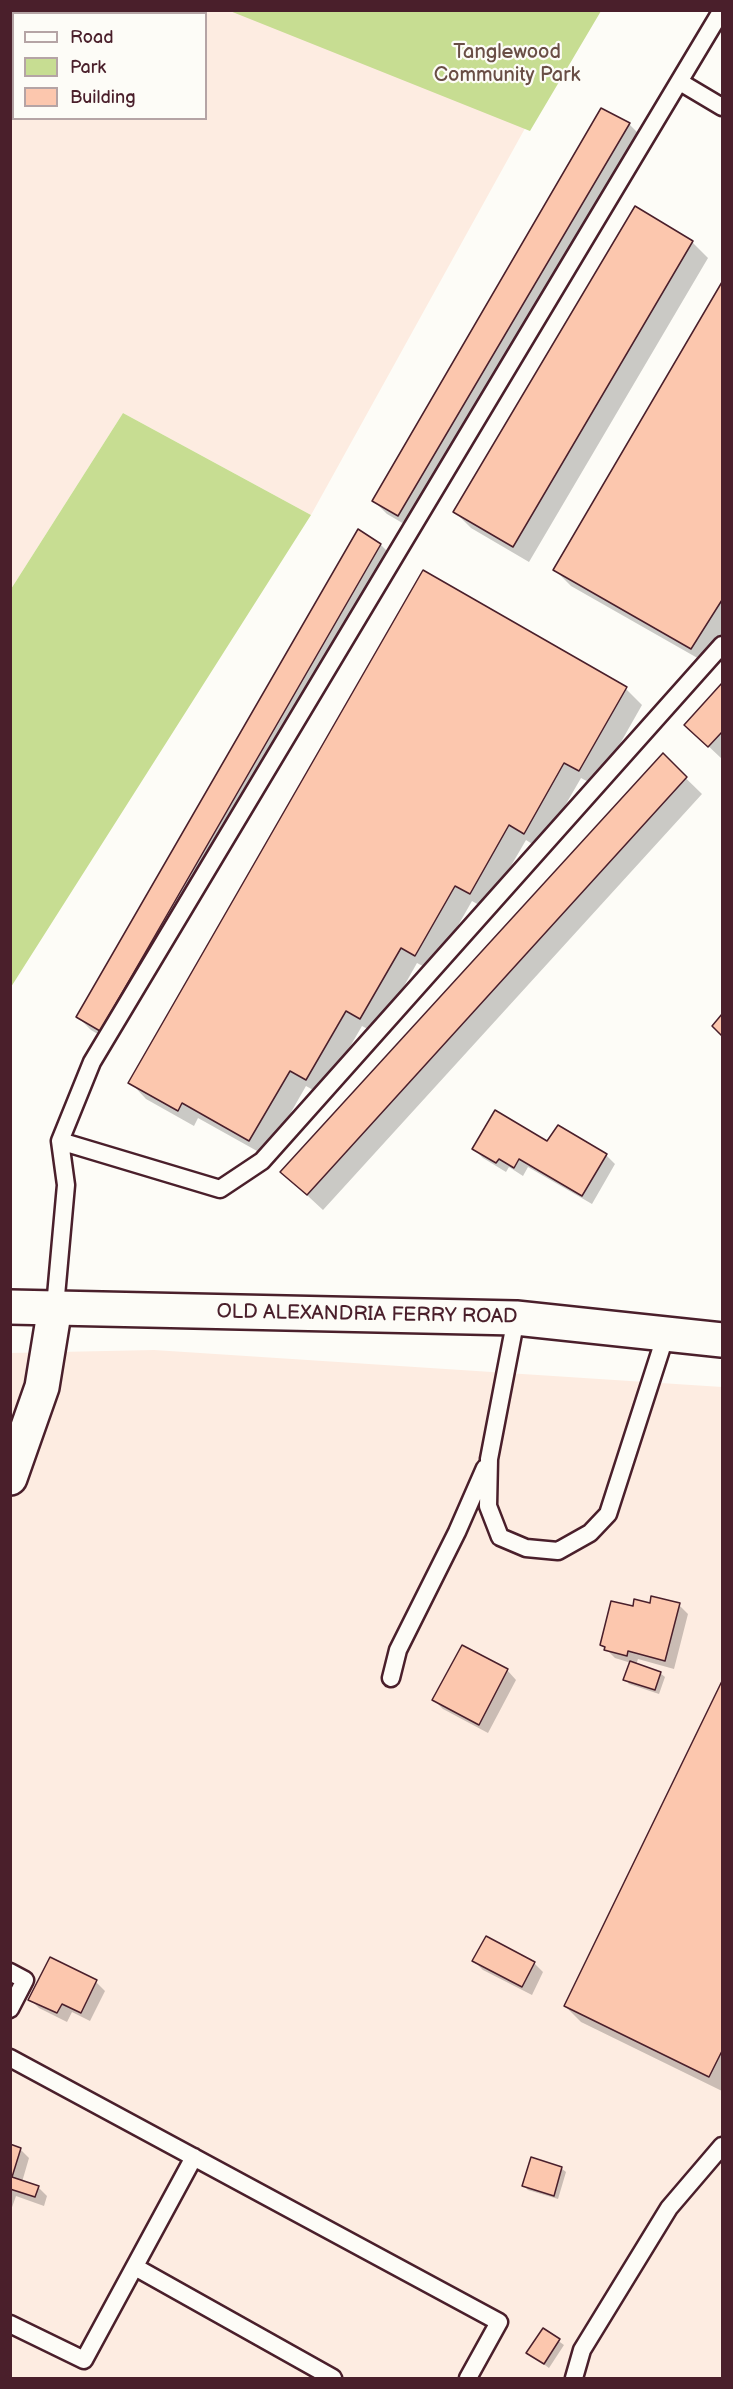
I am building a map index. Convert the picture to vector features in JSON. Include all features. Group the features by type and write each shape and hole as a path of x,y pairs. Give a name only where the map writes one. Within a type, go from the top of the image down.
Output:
{"main road":[{"name":"OLD ALEXANDRIA FERRY ROAD","path":"10,1307 516,1318 723,1340"},
{"path":"10,1478 42,1386 55,1307"}],"lane":[{"path":"55,1307 66,1185 60,1141 92,1062 722,10"},
{"path":"680,82 723,107"},
{"path":"60,1141 220,1189 262,1161 723,645"},
{"path":"516,1318 489,1459 488,1506 500,1537 526,1548 558,1551 590,1533 608,1514 666,1334"},
{"path":"391,1678 398,1650 457,1532 489,1459"},
{"path":"10,1972 26,1980 10,2009"},
{"path":"10,2058 499,2322 468,2379"},
{"path":"574,2379 582,2350 669,2208 723,2146"},
{"path":"10,2324 84,2360 194,2157"},
{"path":"135,2267 333,2379"}],"shaded area":[{"path":"11,11 324,11 549,85 311,515 123,413 11,589"},
{"path":"154,1350 722,1387 722,2378 11,2378 10,1353"}],"green space":[{"name":"Tanglewood Community Park","path":"230,11 601,11 530,131"},
{"path":"123,413 311,515 11,987 11,589"}],"building":[{"path":"601,108 630,123 398,516 372,501"},
{"path":"635,206 693,241 513,547 453,512"},
{"path":"722,282 722,600 691,649 553,570"},
{"path":"358,529 381,544 100,1031 76,1017"},
{"path":"423,570 627,687 579,771 564,763 524,834 509,825 470,894 455,886 415,956 401,948 360,1019 346,1011 306,1080 290,1071 249,1141 182,1103 178,1111 128,1083"},
{"path":"722,683 722,732 708,747 684,725"},
{"path":"663,753 687,777 307,1195 280,1172"},
{"path":"722,1014 722,1036 712,1026"},
{"path":"495,1110 547,1141 558,1125 607,1154 582,1196 519,1159 514,1168 499,1159 496,1163 472,1149"},
{"path":"651,1596 680,1603 665,1661 628,1651 627,1656 604,1650 605,1647 600,1645 611,1601 633,1606 634,1599 650,1603"},
{"path":"462,1645 508,1669 479,1725 432,1700"},
{"path":"630,1661 661,1672 655,1690 623,1680"},
{"path":"722,1681 722,2051 709,2077 564,2006"},
{"path":"486,1936 535,1962 522,1987 472,1961"},
{"path":"50,1957 97,1980 81,2013 62,2004 57,2013 28,2000"},
{"path":"10,2144 21,2148 12,2177 39,2186 35,2197 10,2189"},
{"path":"531,2157 562,2167 554,2196 522,2186"},
{"path":"543,2328 560,2339 544,2364 526,2353"}]}
